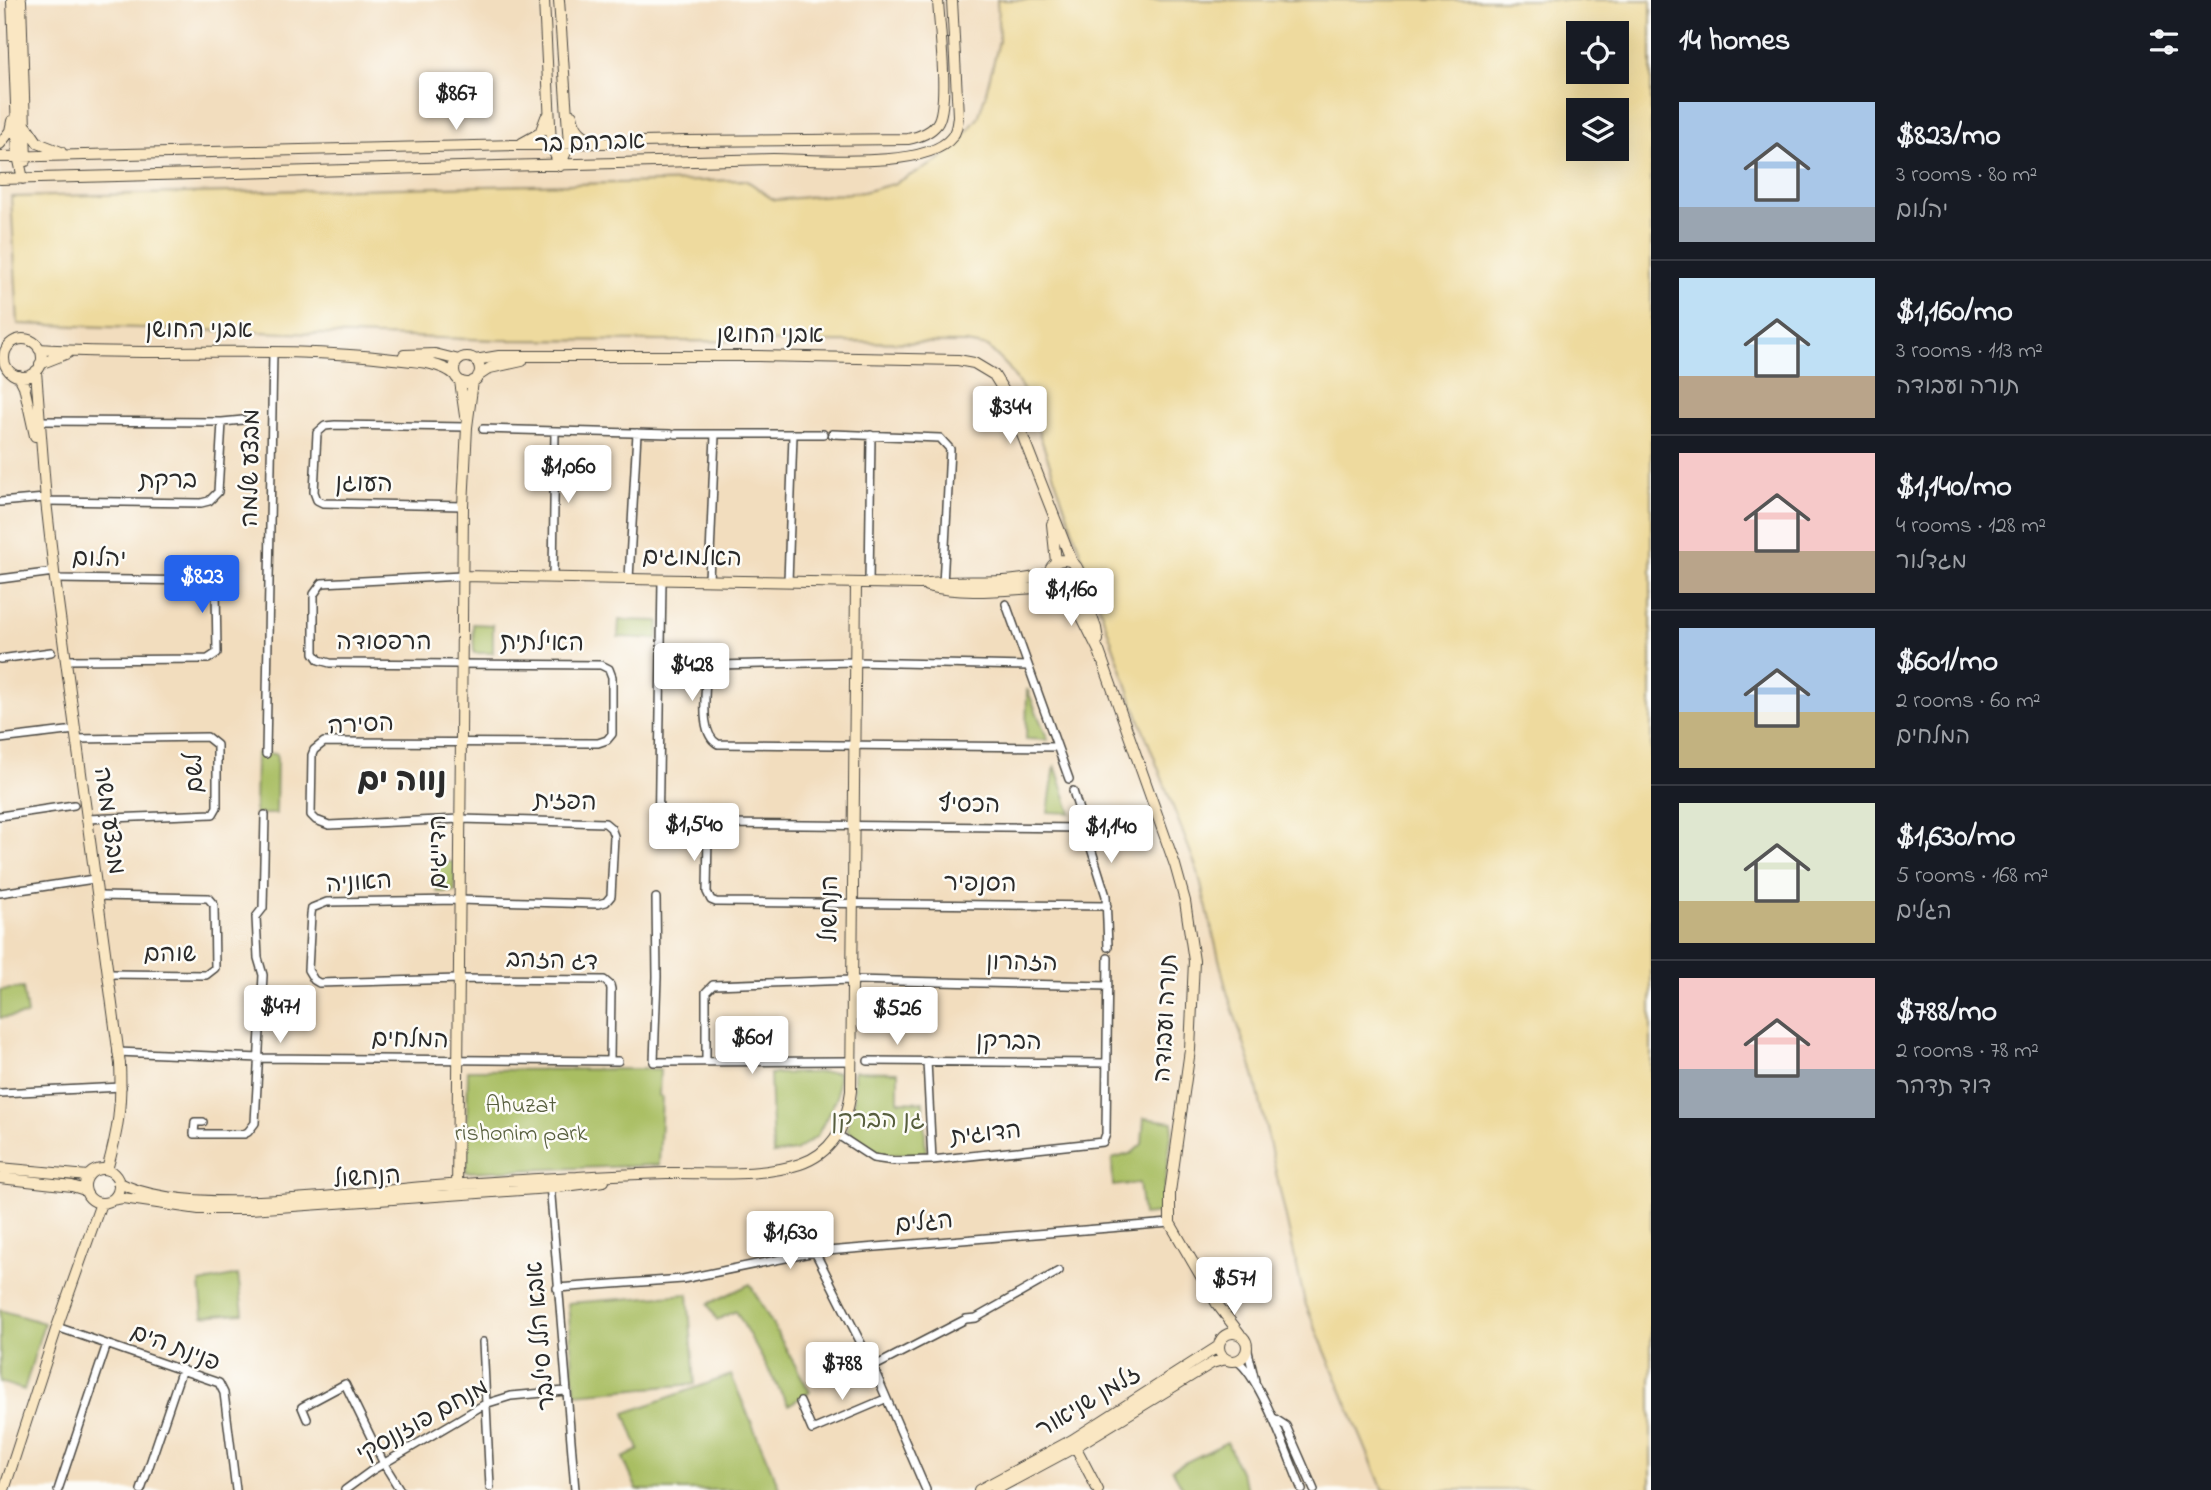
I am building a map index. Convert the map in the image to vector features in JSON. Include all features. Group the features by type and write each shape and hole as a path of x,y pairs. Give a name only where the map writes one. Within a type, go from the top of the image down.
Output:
{"street":[{"path":"12,0 15,103 23,179"},
{"path":"21,0 24,117 22,156"},
{"path":"544,0 551,145 560,166"},
{"path":"559,0 569,145 560,166"},
{"name":"אברהם בר","path":"0,157 908,139 925,134 937,123 943,112 938,0"},
{"name":"אברהם בר","path":"0,179 773,159 901,159 934,150 948,141 956,131 958,116 952,0"},
{"path":"563,74 573,123 577,130 588,139 613,144"},
{"path":"508,146 531,139 544,128 548,93"},
{"path":"0,144 10,131 15,103"},
{"path":"24,117 28,129 38,143 72,155"},
{"path":"24,339 39,349 38,368 31,375 19,376 9,371 2,360 4,347 13,342 24,339"},
{"name":"אבני החושן","path":"39,349 365,356 418,362 449,370 457,378"},
{"name":"אבני החושן","path":"38,368 75,351"},
{"name":"מבצע שלמה","path":"266,754 273,352"},
{"name":"אבני החושן","path":"365,356 435,354 459,360"},
{"name":"אבני החושן","path":"475,360 499,356 554,356 925,359 974,363 994,375 1007,396 1051,510"},
{"name":"אבני החושן","path":"476,379 490,368 502,364 554,356"},
{"path":"467,357 475,360 479,368 476,379 467,383 457,378 454,366 459,360 467,357"},
{"name":"מבצע משה","path":"38,368 45,500 122,1087 118,1131 107,1170"},
{"name":"מבצע משה","path":"19,376 24,386 44,476"},
{"name":"הדייגים","path":"457,378 467,428"},
{"name":"הדייגים","path":"456,1189 463,506 467,428 476,379"},
{"path":"39,421 243,420"},
{"name":"ברקת","path":"0,502 209,501 218,492 222,422"},
{"name":"העוגן","path":"463,506 323,503 317,500 314,492 317,433 325,425 467,428"},
{"path":"484,429 715,435 823,434"},
{"path":"553,578 555,432"},
{"path":"629,579 637,433"},
{"path":"832,433 940,438 948,445 950,449 943,585"},
{"path":"709,580 715,435"},
{"path":"788,582 793,435"},
{"path":"869,583 872,435"},
{"path":"1051,510 1072,562 1078,570 1078,579 1073,587 1060,589 1051,581 1049,573 1056,562 1051,510"},
{"path":"1056,562 1072,562"},
{"name":"האלמוגים","path":"943,585 1028,580 1049,573"},
{"path":"0,579 54,576"},
{"name":"יהלום","path":"54,576 208,581 216,589 217,653 208,659 65,660"},
{"name":"האלמוגים","path":"462,576 920,584 1002,591 1060,589"},
{"name":"הרפסודה","path":"462,576 322,583 314,594 314,653 318,660 330,663 462,662"},
{"name":"תורה ועבודה","path":"1078,579 1096,628 1100,651"},
{"path":"658,844 662,580"},
{"name":"הנחשול","path":"107,1170 114,1174 118,1182 129,1188 173,1198 245,1201 550,1183 667,1173 749,1173 792,1166 822,1152 838,1135 849,1105 856,583"},
{"name":"תורה ועבודה","path":"1060,589 1072,597 1100,651 1175,865 1191,930 1194,961 1190,1050 1170,1192 1170,1223"},
{"path":"1006,604 1069,779"},
{"path":"0,659 51,652"},
{"name":"האילתית","path":"461,742 598,743 607,740 612,734 612,677 609,669 601,664 462,662"},
{"path":"1028,666 855,663 718,665 708,670 706,675 706,731 712,741 718,744 1056,747"},
{"path":"0,739 75,734"},
{"name":"לשם","path":"75,734 207,737 217,745 217,807 213,814 86,819"},
{"name":"הסירה","path":"460,819 323,824 311,815 314,750 324,742 461,742"},
{"path":"1073,791 1106,896 1108,947"},
{"path":"0,816 74,805"},
{"path":"203,1122 195,1122 194,1134 244,1134 255,1124 263,975 257,958 256,917 263,908 265,815"},
{"name":"הפזית","path":"459,900 602,903 611,896 614,836 606,823 460,819"},
{"name":"הכסיף","path":"852,902 711,900 707,892 709,828 719,824 853,824 1085,828"},
{"path":"0,893 94,879"},
{"name":"שוהם","path":"97,896 208,898 215,905 213,971 206,975 107,974"},
{"path":"656,898 654,1062 851,1061"},
{"name":"האוניה","path":"459,900 318,904 312,908 311,914 308,970 319,983 459,979"},
{"name":"הסנפיר","path":"852,902 1107,906"},
{"path":"1107,1063 1108,958"},
{"name":"דג הזהב","path":"459,979 604,980 611,989 614,1061"},
{"name":"הזהרון","path":"706,1062 706,992 710,986 852,980 1108,986"},
{"name":"המלחים","path":"117,1052 300,1059 614,1061"},
{"name":"הברקן","path":"868,1061 1107,1063"},
{"path":"927,1061 932,1160"},
{"name":"הדוגית","path":"838,1135 873,1158 884,1161 932,1160 1103,1142 1106,1134 1107,1063"},
{"path":"0,1093 122,1087"},
{"path":"0,1168 88,1176"},
{"path":"106,1201 91,1199 85,1189 88,1176 96,1170 107,1170"},
{"path":"0,1178 85,1189"},
{"path":"4,1490 57,1328 106,1201 117,1192 118,1182"},
{"name":"אבא הלל סילבר","path":"550,1183 575,1490"},
{"name":"הנחשול","path":"106,1201 123,1198 199,1209 250,1209 456,1189"},
{"path":"1170,1223 1217,1304 1245,1340 1256,1385"},
{"name":"הגלים","path":"557,1288 683,1279 815,1252 1170,1223"},
{"path":"815,1252 873,1367 926,1490"},
{"path":"873,1367 966,1319 976,1318 1059,1271"},
{"path":"1217,1304 1228,1333"},
{"name":"פנינת הים","path":"57,1328 214,1380 222,1387 236,1490"},
{"path":"1240,1334 1228,1333 1221,1339 1221,1354 1243,1365 1256,1385 1301,1490"},
{"path":"483,1342 490,1487"},
{"path":"58,1490 107,1344"},
{"name":"זלמן שניאור","path":"979,1490 1074,1443 1219,1346"},
{"path":"1231,1360 1245,1354 1247,1347"},
{"name":"זלמן שניאור","path":"995,1490 1212,1363 1231,1360"},
{"path":"141,1490 182,1369"},
{"path":"307,1419 302,1407 345,1384 384,1464 400,1490"},
{"name":"מנחם פוזננסקי","path":"345,1490 485,1404 511,1396 565,1391"},
{"path":"800,1402 812,1430 885,1399"},
{"path":"1270,1415 1286,1426 1314,1490"},
{"path":"1074,1443 1098,1490"}],"green space":[{"path":"619,620 659,621 658,639 618,637"},
{"path":"473,624 493,625 493,653 474,653"},
{"path":"1027,689 1048,740 1026,739"},
{"path":"256,753 277,754 276,814 255,814"},
{"path":"1055,765 1071,813 1048,812"},
{"path":"437,862 455,862 455,892 437,892"},
{"path":"23,988 27,1015 0,1018 0,990"},
{"name":"Ahuzat rishonim park","path":"660,1069 659,1096 662,1097 659,1165 466,1172 468,1070"},
{"name":"גן הברקן","path":"854,1071 898,1072 898,1101 923,1102 926,1154 876,1155 847,1130 854,1102"},
{"path":"838,1072 837,1097 817,1136 795,1151 773,1154 770,1074"},
{"path":"1144,1118 1173,1122 1161,1213 1143,1215 1139,1183 1113,1186 1112,1159 1132,1153 1142,1144"},
{"path":"238,1275 243,1313 203,1316 200,1283"},
{"path":"750,1284 810,1392 788,1405 736,1311 717,1320 708,1304"},
{"path":"688,1294 695,1384 575,1394 568,1303"},
{"path":"0,1310 44,1323 24,1390 0,1382"},
{"path":"731,1375 779,1487 774,1490 637,1490 623,1458 639,1450 625,1413"},
{"path":"1227,1442 1248,1490 1184,1490 1172,1469"}],"sand":[{"path":"997,0 1651,0 1651,1490 1383,1490 1305,1303 1254,1074 1227,992 1198,872 1132,700 1025,393 1008,367 988,347 966,343 499,340 18,324 11,197 744,180 775,200 863,192 893,184 933,164 953,149 978,118 999,41"}],"district":[{"name":"נווה ים","path":"402,782"}]}
